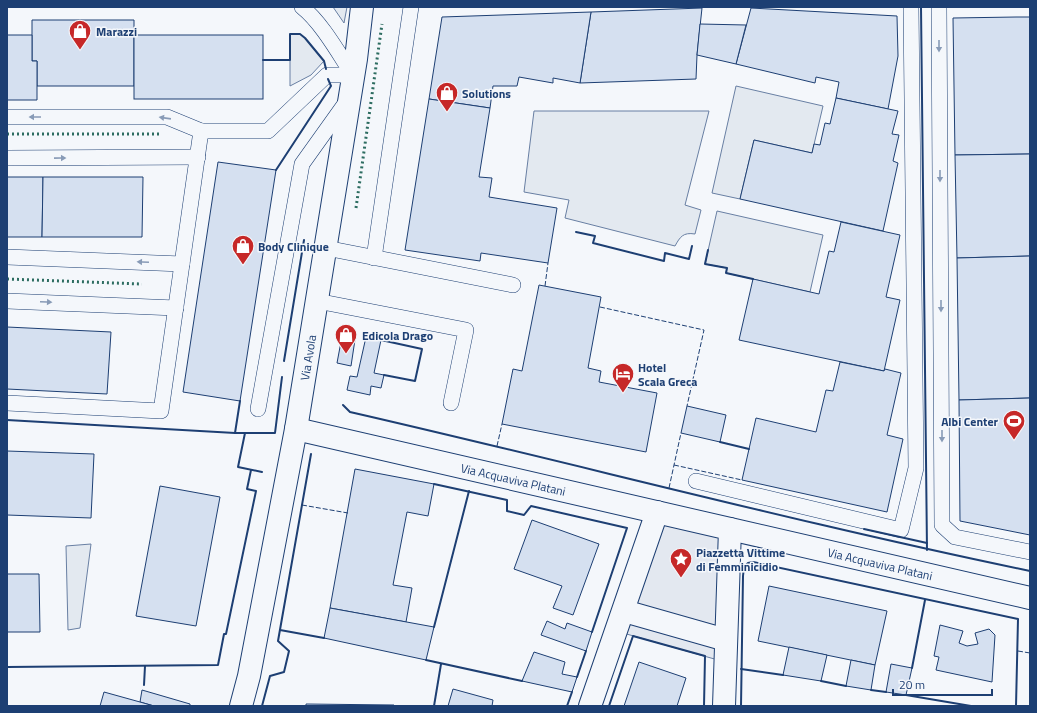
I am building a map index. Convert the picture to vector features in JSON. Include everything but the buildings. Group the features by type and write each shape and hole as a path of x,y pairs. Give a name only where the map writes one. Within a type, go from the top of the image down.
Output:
{"street":[{"name":"Via Avola","path":"241,706 296,429 350,97 362,7"},
{"name":"Via Acquaviva Platani","path":"296,429 1030,598"},
{"path":"590,706 657,512"},
{"path":"724,706 730,529"},
{"path":"624,611 726,640"}],"lane":[{"path":"302,7 327,36 353,75"},
{"path":"374,258 410,7"},
{"path":"696,481 901,530 916,468 911,7"},
{"path":"939,7 942,525 955,537 1030,552"},
{"path":"7,117 167,117 201,131 268,131 327,75 353,75"},
{"path":"258,409 302,164 350,97"},
{"path":"7,403 161,411 201,131"},
{"path":"7,158 198,157"},
{"path":"326,248 513,285"},
{"path":"7,257 182,264"},
{"path":"7,301 176,308"},
{"path":"317,301 466,330 451,403"}],"shaded area":[{"path":"333,7 347,7 344,23"},
{"path":"290,34 300,34 324,61 311,75 290,86"},
{"path":"736,86 823,106 812,153 754,140 740,199 712,193"},
{"path":"534,111 709,111 685,205 701,210 695,234 682,236 675,246 565,218 569,200 524,192"},
{"path":"717,211 823,235 810,292 726,273 727,268 705,264"},
{"name":"Piazzetta Vittime di Femminicidio","path":"657,512 730,529 725,662 616,631"},
{"path":"91,544 80,628 68,630 66,546"}],"hedge":[{"path":"356,208 382,24"},
{"path":"7,134 159,134"},
{"path":"7,279 142,284"}],"fence":[{"path":"545,286 548,263"},
{"path":"600,307 704,330 687,406"},
{"path":"497,446 502,424"},
{"path":"669,488 681,433"},
{"path":"674,465 742,480"},
{"path":"302,505 348,513"},
{"path":"1018,651 1030,653"}],"wall":[{"path":"921,7 927,550"},
{"path":"263,60 290,60 290,34 300,34 324,61 326,69"},
{"path":"276,170 331,86 328,79"},
{"path":"576,232 595,236 593,243 664,261 665,253 689,259 692,246"},
{"path":"284,361 304,240"},
{"path":"708,250 705,264 727,268 726,273 753,279"},
{"path":"381,340 422,349 415,381 384,375"},
{"path":"7,420 235,433 275,433 282,377"},
{"path":"235,433 240,401"},
{"path":"343,405 350,412 859,534 1030,571"},
{"path":"245,433 238,467 262,472"},
{"path":"720,442 749,449"},
{"path":"262,706 270,676 284,672 289,651 278,641 311,454"},
{"path":"7,667 218,665 224,634 226,634 256,491 247,489 251,470"},
{"path":"434,484 507,500 507,511 524,515 531,506 627,528 592,632"},
{"path":"434,627 469,491"},
{"path":"864,529 927,543"},
{"path":"741,706 743,576 744,567 748,563 753,562 1018,619 1016,706"},
{"path":"912,668 925,600"},
{"path":"280,630 324,638"},
{"path":"609,706 633,636 705,656 704,706"},
{"path":"577,677 586,651"},
{"path":"426,660 522,681"},
{"path":"434,706 441,664"},
{"path":"144,685 145,666"},
{"path":"741,669 783,675"},
{"path":"821,681 846,686"},
{"path":"871,690 886,692"},
{"path":"567,706 572,692"},
{"path":"906,695 971,706"}],"place":[{"name":"Marazzi","path":"80,50"},
{"name":"Solutions","path":"447,112"},
{"name":"Body Clinique","path":"243,266"},
{"name":"Edicola Drago","path":"346,354"},
{"name":"Hotel Scala Greca","path":"623,394"},
{"name":"Albi Center","path":"1014,440"},
{"name":"Piazzetta Vittime di Femminicidio","path":"681,578"}]}
